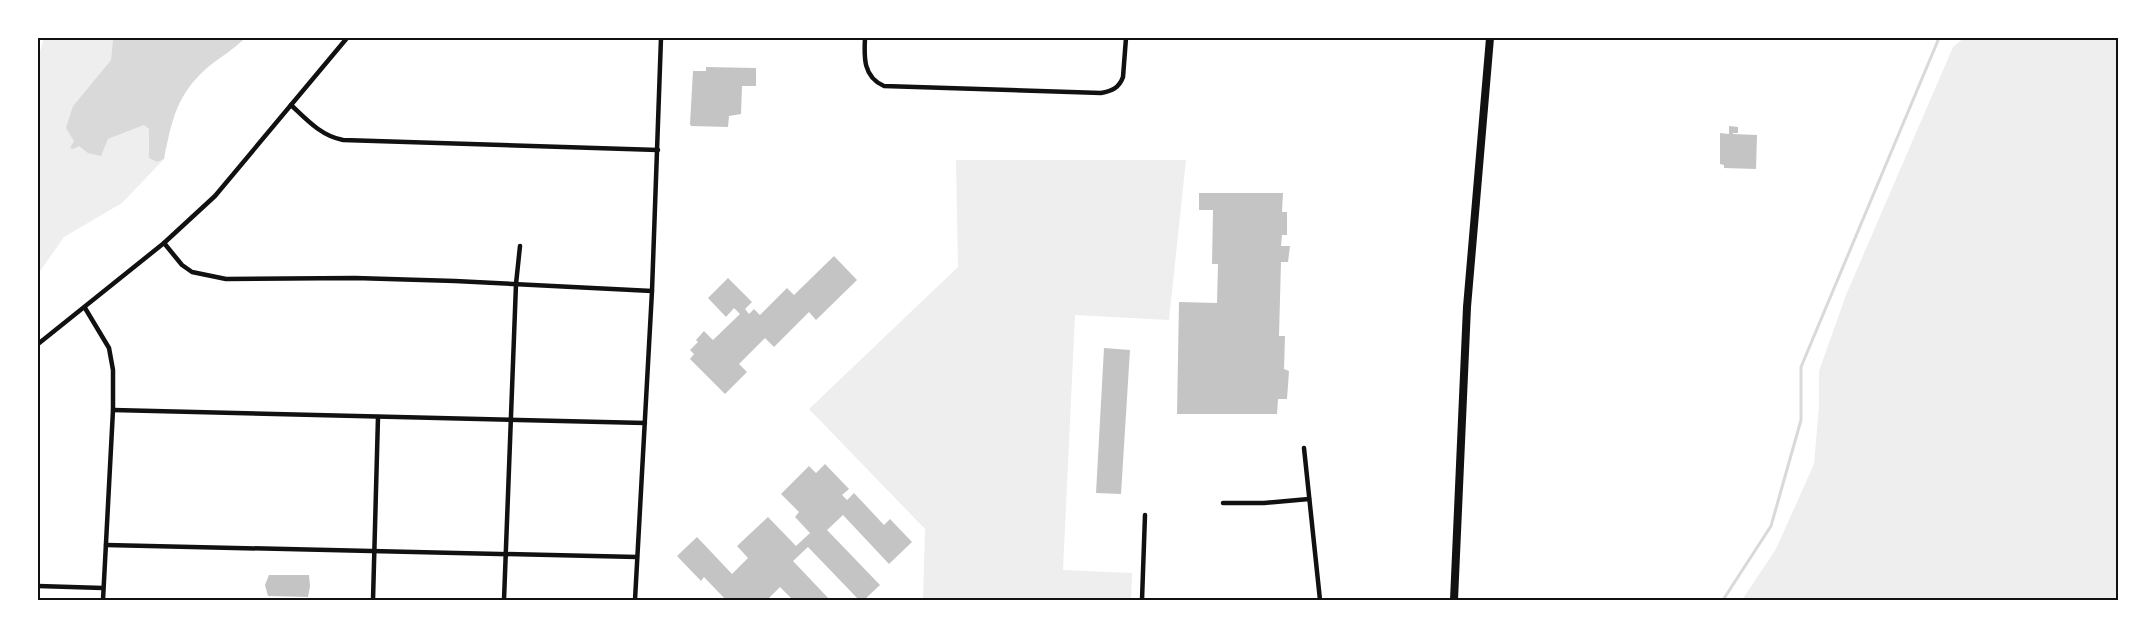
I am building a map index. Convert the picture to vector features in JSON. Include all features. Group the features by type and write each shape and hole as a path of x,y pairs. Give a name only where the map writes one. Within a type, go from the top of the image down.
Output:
{"main road":[{"path":"1454,600 1467,307 1490,38"}],"street":[{"path":"38,344 164,243 215,196 347,38"},
{"path":"635,600 652,291 661,38"},
{"path":"865,38 866,68 873,79 887,87 1101,93 1112,91 1121,83 1126,38"},
{"path":"291,105 314,127 343,140 658,150"},
{"path":"164,243 182,265 192,273 226,279 355,278 652,291"},
{"path":"504,600 516,284 520,246"},
{"path":"85,308 109,348 113,370 103,600"},
{"path":"113,410 645,423"},
{"path":"373,600 378,417"},
{"path":"1304,448 1320,600"},
{"path":"1223,503 1264,503 1309,499"},
{"path":"1142,600 1145,515"},
{"path":"106,545 637,557"},
{"path":"38,586 103,588"}],"shaded area":[{"path":"44,38 113,38 111,60 73,106 79,146 108,139 144,125 149,129 150,158 157,162 164,159 122,203 64,237 38,274 38,59"},
{"path":"113,38 245,38 208,67 189,88 173,120 164,159 157,162 149,158 149,129 144,125 108,139 101,156 88,153 79,146 70,148 74,141 66,128 73,106 111,60"},
{"path":"1964,38 2118,38 2118,600 1742,600 1776,549 1814,464 1819,406 1819,371 1846,295 1953,47"},
{"path":"956,160 1186,160 1169,320 1075,315 1063,570 1132,573 1131,600 923,600 925,529 809,409 958,267"}],"building":[{"path":"706,67 756,68 756,86 742,86 741,114 729,116 728,127 691,126 690,124 693,71 706,71"},
{"path":"1729,126 1738,127 1738,133 1733,134 1757,135 1756,169 1724,168 1724,165 1720,164 1720,133 1729,134"},
{"path":"1199,193 1283,193 1282,212 1287,212 1287,235 1282,235 1281,246 1290,246 1288,262 1281,262 1279,336 1285,336 1284,369 1289,371 1287,399 1278,399 1277,414 1177,414 1179,302 1217,303 1218,264 1212,264 1213,210 1199,210"},
{"path":"834,256 857,280 816,320 809,312 774,347 765,338 739,364 747,372 725,394 690,359 694,354 690,350 704,331 713,340 740,314 734,308 726,317 708,298 728,278 752,302 745,309 749,314 754,309 760,315 787,288 794,295"},
{"path":"1104,348 1130,350 1121,494 1096,493"},
{"path":"825,464 849,489 842,495 847,500 854,493 884,525 890,519 912,542 889,564 843,515 827,530 880,585 864,600 859,600 808,547 793,561 830,600 793,600 780,587 767,600 726,600 704,577 701,581 677,556 697,537 732,574 748,558 737,546 768,517 796,546 810,533 795,517 799,512 781,494 809,466 816,473"},
{"path":"269,575 309,575 308,597 268,596 265,585"}],"waterway":[{"path":"1723,600 1771,526 1801,420 1801,367 1939,38"}]}
